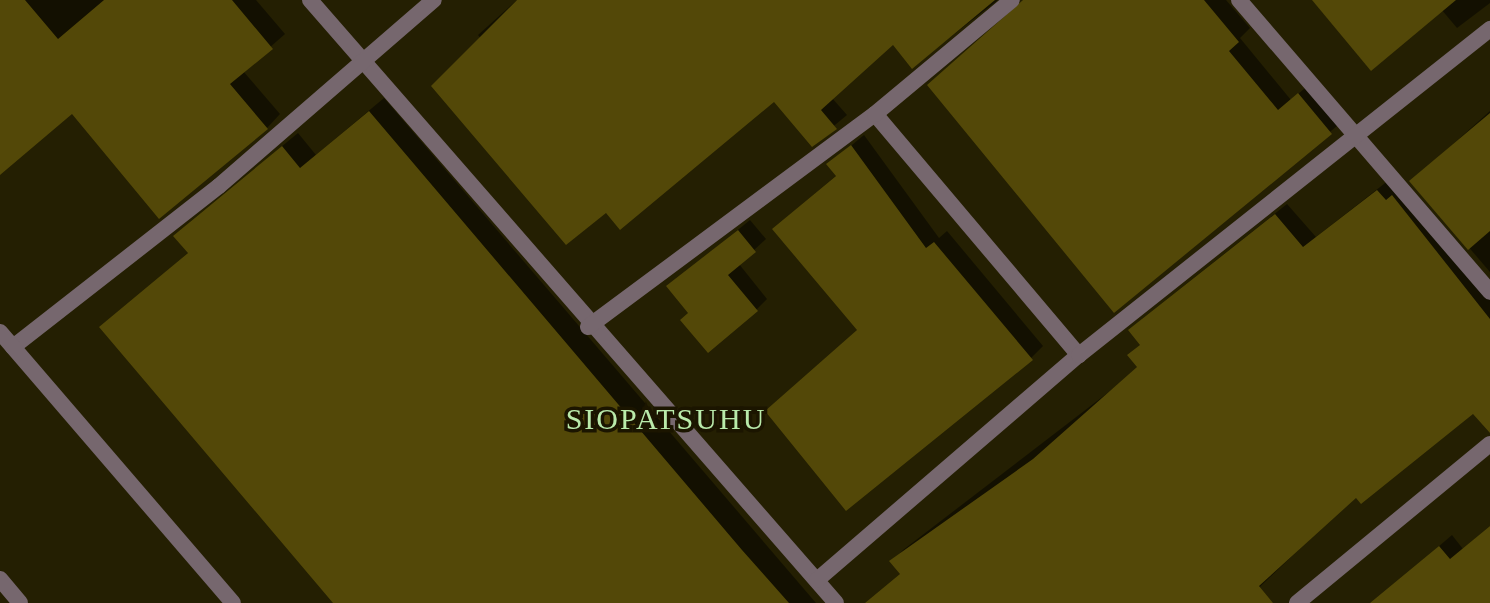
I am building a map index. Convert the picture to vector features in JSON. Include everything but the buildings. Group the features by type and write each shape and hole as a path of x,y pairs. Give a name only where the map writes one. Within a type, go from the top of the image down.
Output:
{"street":[{"path":"310,0 588,327 836,603"},
{"path":"13,347 219,186 434,0"},
{"path":"588,327 875,114 1012,0"},
{"path":"1239,0 1490,292"},
{"path":"817,580 1079,355 1490,29"},
{"path":"875,114 1079,355"},
{"path":"0,332 233,603"},
{"path":"1297,603 1490,444"},
{"path":"0,579 20,603"}],"district":[{"name":"SIOPATSUHU","path":"666,419"}]}
